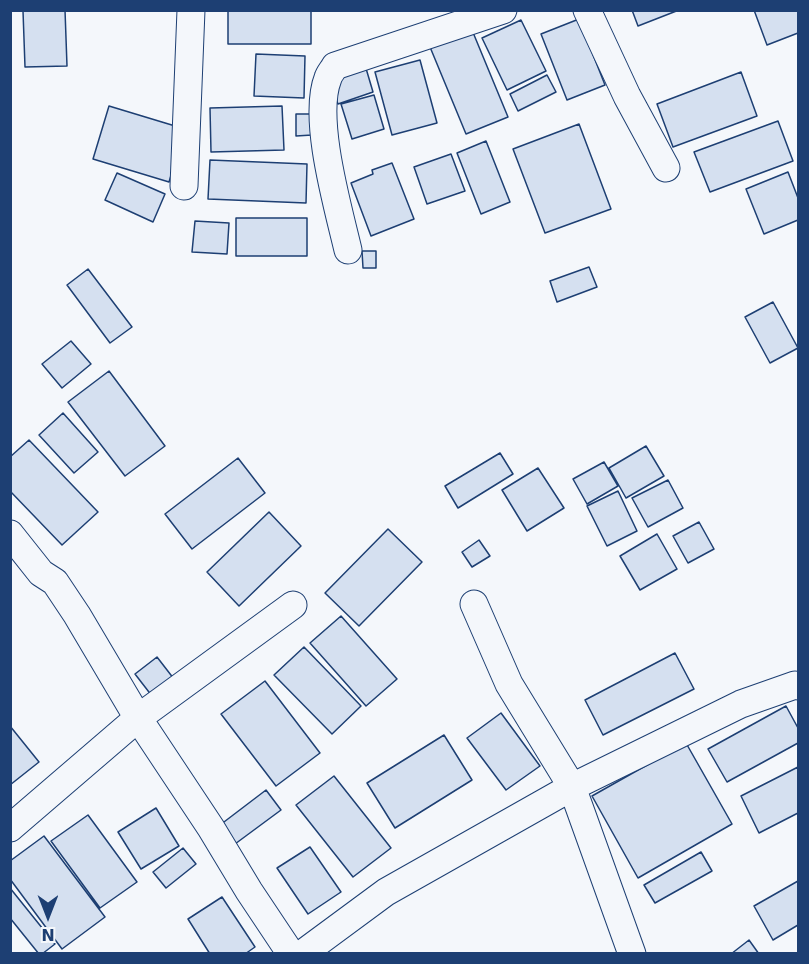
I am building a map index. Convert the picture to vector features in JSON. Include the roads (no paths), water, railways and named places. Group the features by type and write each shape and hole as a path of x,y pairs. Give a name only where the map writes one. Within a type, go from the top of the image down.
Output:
{"street":[{"path":"184,186 191,10"},
{"path":"348,249 328,164 322,112 328,78 335,66 503,10"},
{"path":"587,10 627,96 666,168"},
{"path":"10,534 41,573 55,582 138,718 212,828 249,891 291,954"},
{"path":"474,604 509,684 572,787 632,954"},
{"path":"10,828 138,718 293,605"},
{"path":"302,954 386,892 572,787 741,704 797,684"}]}
